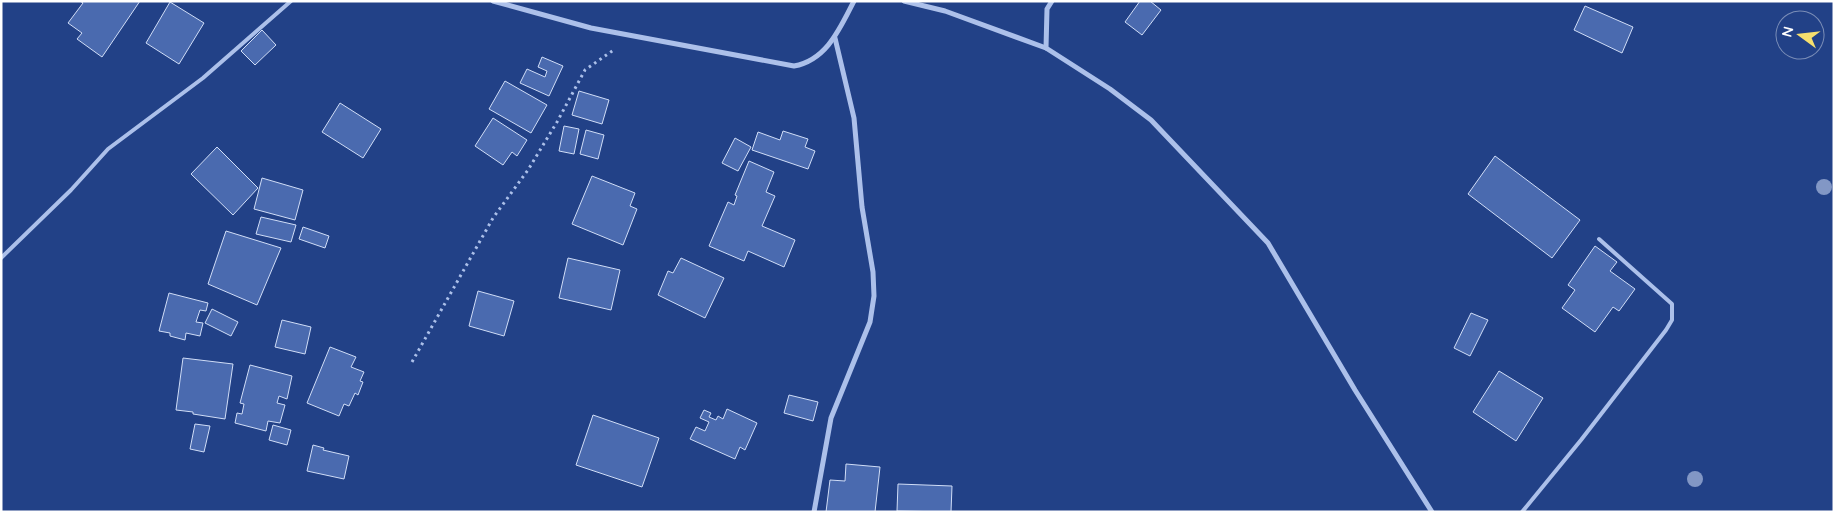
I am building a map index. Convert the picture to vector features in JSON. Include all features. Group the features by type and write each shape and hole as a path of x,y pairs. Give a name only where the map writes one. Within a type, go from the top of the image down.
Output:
{"street":[{"path":"492,1 631,37 794,66 806,64 816,58 834,38 854,1"},
{"path":"904,1 945,11 1046,48 1110,89 1151,120 1268,243 1355,390 1432,512"},
{"path":"1046,48 1047,9 1052,1"},
{"path":"814,512 831,418 870,322 874,296 873,272 862,207 854,118 834,38"}],"lane":[{"path":"1,258 72,190 108,149 203,78 291,1"},
{"path":"1522,512 1638,367 1672,320 1672,304 1599,239"}],"path":[{"path":"412,362 493,218 528,170 585,70 631,37"}],"building":[{"path":"80,1 140,1 102,57 77,39 82,33 68,23 83,3"},
{"path":"1140,1 1150,1 1161,10 1142,35 1125,22"},
{"path":"170,2 204,23 179,64 146,43"},
{"path":"1585,6 1633,27 1622,53 1574,30"},
{"path":"262,30 276,45 255,65 241,51"},
{"path":"542,57 563,66 549,96 520,83 527,69 545,77 547,71 538,67"},
{"path":"505,81 547,105 531,133 489,109"},
{"path":"579,91 609,100 602,124 572,115"},
{"path":"340,103 381,129 363,158 322,132"},
{"path":"493,118 527,140 517,156 512,152 503,165 475,146"},
{"path":"564,126 579,129 574,154 559,151"},
{"path":"586,130 604,135 598,159 580,154"},
{"path":"783,131 808,139 805,147 815,151 808,169 752,150 758,132 780,140"},
{"path":"735,138 751,147 738,171 722,163"},
{"path":"217,147 258,188 233,215 191,174"},
{"path":"1495,156 1580,220 1552,258 1468,194"},
{"path":"749,161 774,172 766,192 775,196 762,226 795,240 784,267 748,251 744,261 709,246 728,202 734,205 737,196 735,195"},
{"path":"592,176 635,193 630,206 637,209 623,245 572,224"},
{"path":"262,178 303,190 295,220 254,209"},
{"path":"261,217 296,225 291,242 256,234"},
{"path":"303,227 329,236 325,248 299,239"},
{"path":"226,231 281,248 257,305 208,284"},
{"path":"1595,246 1617,262 1610,271 1635,289 1619,311 1613,307 1595,332 1562,308 1575,290 1568,285"},
{"path":"568,258 620,270 611,310 559,298"},
{"path":"681,258 724,278 705,318 658,295 668,271 673,273"},
{"path":"478,291 514,301 504,336 469,326"},
{"path":"169,293 208,303 206,311 200,310 196,322 203,323 200,336 186,333 185,340 170,336 170,333 159,331"},
{"path":"212,309 238,322 231,336 205,323"},
{"path":"1471,313 1488,320 1470,356 1454,348"},
{"path":"282,320 311,327 305,354 275,347"},
{"path":"330,347 356,357 351,367 364,372 360,381 363,382 358,395 355,393 349,406 344,404 339,416 307,403"},
{"path":"183,358 233,364 225,419 176,410"},
{"path":"250,365 292,376 287,399 279,396 277,403 285,405 280,423 268,421 266,431 235,423 237,413 242,414 244,404 240,403"},
{"path":"1499,371 1543,398 1516,441 1473,412"},
{"path":"789,395 818,402 813,421 784,413"},
{"path":"727,409 757,423 745,450 740,447 735,459 690,439 696,427 705,431 709,422 700,418 704,410 711,413 709,417 716,420 718,416 723,419"},
{"path":"593,415 659,438 642,487 576,465"},
{"path":"195,424 210,426 204,452 190,449"},
{"path":"273,425 291,430 287,445 269,440"},
{"path":"313,445 324,448 323,450 349,456 344,479 307,471"},
{"path":"846,464 880,467 875,512 826,512 830,480 845,481"},
{"path":"898,484 952,486 951,512 897,511"}]}
